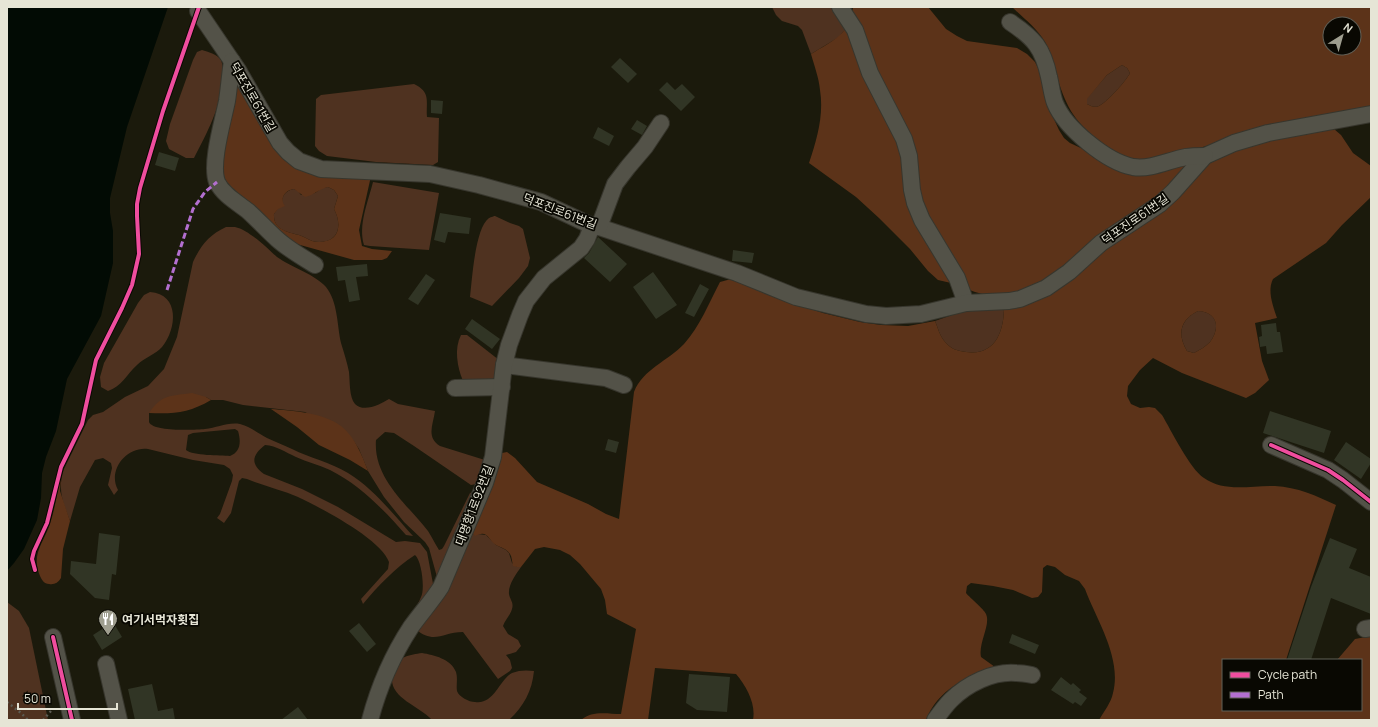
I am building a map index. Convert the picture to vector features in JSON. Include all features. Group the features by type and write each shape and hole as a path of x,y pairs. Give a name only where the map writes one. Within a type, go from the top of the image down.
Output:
{"street":[{"path":"840,7 855,30 870,73 904,139 909,156 912,190 915,203 922,220 957,278 966,303"},
{"name":"덕포진로61번길","path":"198,11 232,61 280,143 299,161 320,169 430,174 479,185 540,202 596,226 738,273 796,297 866,314 886,316 921,314 966,303 1020,299 1056,282 1101,243 1160,204 1173,192 1205,156 1234,143 1250,138 1303,126 1371,114"},
{"path":"1010,22 1031,37 1038,45 1044,58 1055,103 1064,119 1076,132 1105,154 1133,167 1144,168 1188,156 1205,156"},
{"path":"232,61 216,159 215,174 217,182 228,196 260,222 277,239 298,255 315,265"},
{"name":"대명항1로92번길","path":"370,720 382,679 391,660 412,625 433,600 441,587 485,483 493,457 504,365 514,330 526,301 544,278 581,248 596,226 615,184 645,147 661,123"},
{"path":"504,365 606,378 624,385"},
{"path":"454,388 502,387"},
{"path":"1271,445 1328,470 1371,502"},
{"path":"53,637 72,720"},
{"path":"106,664 119,720"},
{"path":"935,720 950,701 967,687 980,681 1006,673 1032,675"}],"path":[{"path":"7,702 28,720"},
{"path":"43,720 51,711"}],"shaded area":[{"path":"7,7 168,7 127,127 110,198 110,213 113,231 113,263 101,316 67,379 56,431 46,457 42,473 41,498 37,520 24,549 7,571"},
{"path":"772,7 835,7 848,26 839,37 811,54 802,30 798,26 782,21 776,15"},
{"path":"853,7 928,7 946,29 967,41 1017,48 1027,54 1035,62 1042,76 1053,117 1064,138 1070,143 1096,155 1185,165 1185,170 1169,192 1033,290 990,296 938,280 928,271 910,249 856,197 809,163 817,136 821,109 818,76 811,54 839,36 849,24"},
{"path":"1012,7 1371,7 1371,107 1260,132 1165,157 1132,160 1117,154 1101,143 1075,117 1063,95 1047,45 1030,23","holes":["1122,65 1127,68 1130,73 1125,81 1107,100 1099,106 1094,107 1087,104 1087,99 1107,75"]},
{"path":"202,50 210,52 221,60 223,67 222,89 213,120 199,149 194,158 186,158 169,149 166,141 170,124 193,60 197,52"},
{"path":"1122,65 1127,68 1130,73 1125,81 1107,100 1099,106 1094,107 1087,104 1087,98 1107,75"},
{"path":"237,77 280,151 371,176 359,230 362,246 372,249 392,251 387,258 382,260 354,260 293,243 228,189 221,171 222,154","holes":["328,187 334,190 338,196 334,209 337,215 338,226 335,236 331,239 319,242 313,241 286,231 276,223 274,214 278,209 285,206 283,203 283,198 288,191 294,189 305,197"]},
{"path":"414,84 423,90 425,94 427,102 427,117 439,118 438,162 433,165 376,162 327,156 319,151 315,146 316,99 321,95"},
{"path":"1334,129 1341,135 1353,153 1371,166 1371,197 1326,243 1273,279 1271,284 1272,304 1277,318 1255,323 1262,361 1269,380 1255,393 1246,398 1182,373 1153,358 1140,370 1128,386 1127,396 1131,404 1140,408 1155,408 1162,415 1181,449 1193,466 1204,478 1212,483 1229,487 1275,486 1291,488 1314,495 1336,505 1286,659 1222,659 1222,711 1362,711 1362,659 1338,659 1355,639 1371,636 1371,720 1099,720 1111,700 1115,680 1114,666 1107,640 1085,589 1079,581 1065,575 1055,567 1047,565 1043,568 1042,592 1038,597 1032,598 1013,590 993,586 971,583 967,586 966,593 980,606 985,612 987,618 986,629 981,646 981,657 995,667 984,670 954,686 937,701 926,720 753,720 754,714 750,696 744,684 736,674 655,668 648,720 581,720 595,714 621,714 636,629 607,614 605,600 601,589 580,564 570,555 560,550 544,547 535,549 521,567 517,567 513,566 510,554 505,549 493,543 485,534 475,536 470,529 496,459 502,453 507,452 515,458 537,482 619,519 634,392 643,377 678,350 690,337 704,314 720,282 731,279 792,303 823,313 860,322 881,325 908,326 935,321 942,338 950,347 966,352 984,350 991,346 1000,333 1004,316 1004,307 1016,305 1207,162 1237,149 1285,137","holes":["1198,311 1209,314 1213,317 1216,326 1210,342 1194,353 1187,351 1181,333 1184,323"]},
{"path":"373,182 439,193 429,250 364,245 362,237 363,222 366,205"},
{"path":"328,187 334,190 338,196 334,209 338,220 335,236 326,241 313,241 285,231 278,226 274,219 274,214 287,192 294,189 301,195 315,193 322,188"},
{"path":"495,216 523,229 530,258 528,266 519,278 492,306 470,297 473,267 480,232 489,218"},
{"path":"226,227 235,227 246,232 258,240 277,257 310,275 326,287 335,307 341,343 349,372 351,393 355,404 359,407 368,408 389,399 398,404 435,411 432,435 433,439 440,446 488,461 476,484 471,485 394,433 385,432 376,440 380,466 386,478 393,490 428,531 439,550 444,546 470,493 473,492 437,577 429,548 425,542 404,522 384,497 368,471 359,449 353,440 305,412 243,405 223,400 211,400 206,397 149,413 149,422 152,425 166,429 184,430 205,429 231,424 240,424 273,441 334,466 348,473 366,486 413,536 406,535 371,499 351,483 330,470 300,459 277,448 265,445 257,452 255,456 254,460 256,467 264,474 302,489 338,507 396,542 405,541 420,543 427,552 434,589 405,624 418,604 423,588 421,569 415,555 387,578 363,604 361,599 388,569 389,562 384,553 375,544 363,534 335,516 298,497 242,478 239,481 231,513 224,523 217,518 220,514 233,475 230,469 224,465 193,460 148,449 140,449 126,455 117,467 115,482 118,490 114,495 108,485 112,468 111,463 103,458 95,460 80,487 70,521 62,496 62,476 88,420 93,415 103,412 125,397 148,386 164,369 177,337 193,262 199,250 206,241 215,233","holes":["235,429 238,431 240,439 239,446 236,452 230,456 200,454 186,450 188,435 193,433"]},
{"path":"150,292 160,294 167,299 171,306 173,322 171,331 167,340 159,350 140,362 117,387 108,391 101,387 100,377 104,363 138,303 144,295"},
{"path":"1004,307 1002,325 996,340 991,346 976,352 960,351 950,347 942,338 935,321 969,309"},
{"path":"1198,311 1209,314 1213,317 1216,326 1210,342 1194,353 1187,351 1181,333 1187,319"},
{"path":"461,335 467,335 499,360 495,379 463,381 457,358"},
{"path":"192,393 211,400 196,408 181,412 149,413 158,402 163,399"},
{"path":"271,409 316,415 333,421 341,426 354,441 361,453 368,471 350,460 319,445"},
{"path":"61,477 60,491 70,521 63,549 61,578 56,583 47,584 44,583 40,576 37,555 52,518"},
{"path":"470,529 478,534 486,535 496,545 509,553 512,563 517,567 521,567 510,587 509,594 512,609 503,626 508,634 518,640 521,646 516,652 506,655 510,660 512,668 498,679 463,632 433,637 422,634 415,629"},
{"path":"7,602 19,611 29,628 48,720 7,720"},
{"path":"422,653 442,658 454,668 457,677 457,691 464,699 475,702 487,700 492,696 507,676 517,671 526,670 534,671 529,692 523,704 509,720 432,720 397,693 393,686 392,678 396,664 405,657"}],"building":[{"path":"620,58 637,74 628,83 611,67"},
{"path":"667,82 675,90 682,84 695,97 681,111 659,90"},
{"path":"431,100 443,101 442,114 431,113"},
{"path":"637,120 647,126 642,135 631,129"},
{"path":"598,127 614,136 609,146 593,138"},
{"path":"159,152 179,158 175,171 155,165"},
{"path":"440,213 471,218 469,234 448,232 445,243 434,240"},
{"path":"598,237 627,264 610,282 584,258 589,253"},
{"path":"733,250 754,253 752,263 732,261"},
{"path":"367,264 368,276 356,277 360,300 349,302 345,280 338,281 336,267"},
{"path":"653,272 677,305 656,319 633,287"},
{"path":"426,274 435,280 418,305 408,299"},
{"path":"700,284 709,289 694,317 685,313"},
{"path":"472,319 500,339 492,349 465,329"},
{"path":"1276,323 1277,332 1280,332 1283,352 1267,354 1266,346 1260,347 1259,337 1262,336 1261,325"},
{"path":"1270,411 1331,431 1324,453 1263,433"},
{"path":"608,439 619,442 616,453 605,450"},
{"path":"1346,442 1371,459 1371,463 1361,479 1334,460"},
{"path":"99,533 120,536 116,575 112,574 109,600 95,598 70,574 71,561 96,564"},
{"path":"1330,538 1357,549 1349,568 1371,577 1371,614 1331,598 1311,659 1287,659 1311,587"},
{"name":"여기서먹자횟집","path":"113,622 122,637 102,650 93,635"},
{"path":"359,623 376,644 367,652 349,631"},
{"path":"1012,634 1039,645 1035,654 1009,643"},
{"path":"689,674 730,677 727,712 697,710 686,703"},
{"path":"1061,677 1071,685 1073,683 1081,690 1079,692 1087,698 1081,706 1075,702 1073,704 1051,690"},
{"path":"152,684 158,711 173,708 175,720 135,720 128,689"},
{"path":"298,707 308,720 281,720"}],"marked path":[{"path":"167,290 193,209 205,192 217,182"}],"cycle path":[{"path":"35,570 32,559 34,551 47,523 61,467 82,424 96,360 132,285 139,254 137,204 140,188 163,111 199,7"},
{"path":"1271,445 1328,470 1371,502"},
{"path":"53,637 72,720"}],"place":[{"name":"여기서먹자횟집","path":"108,636"}]}
